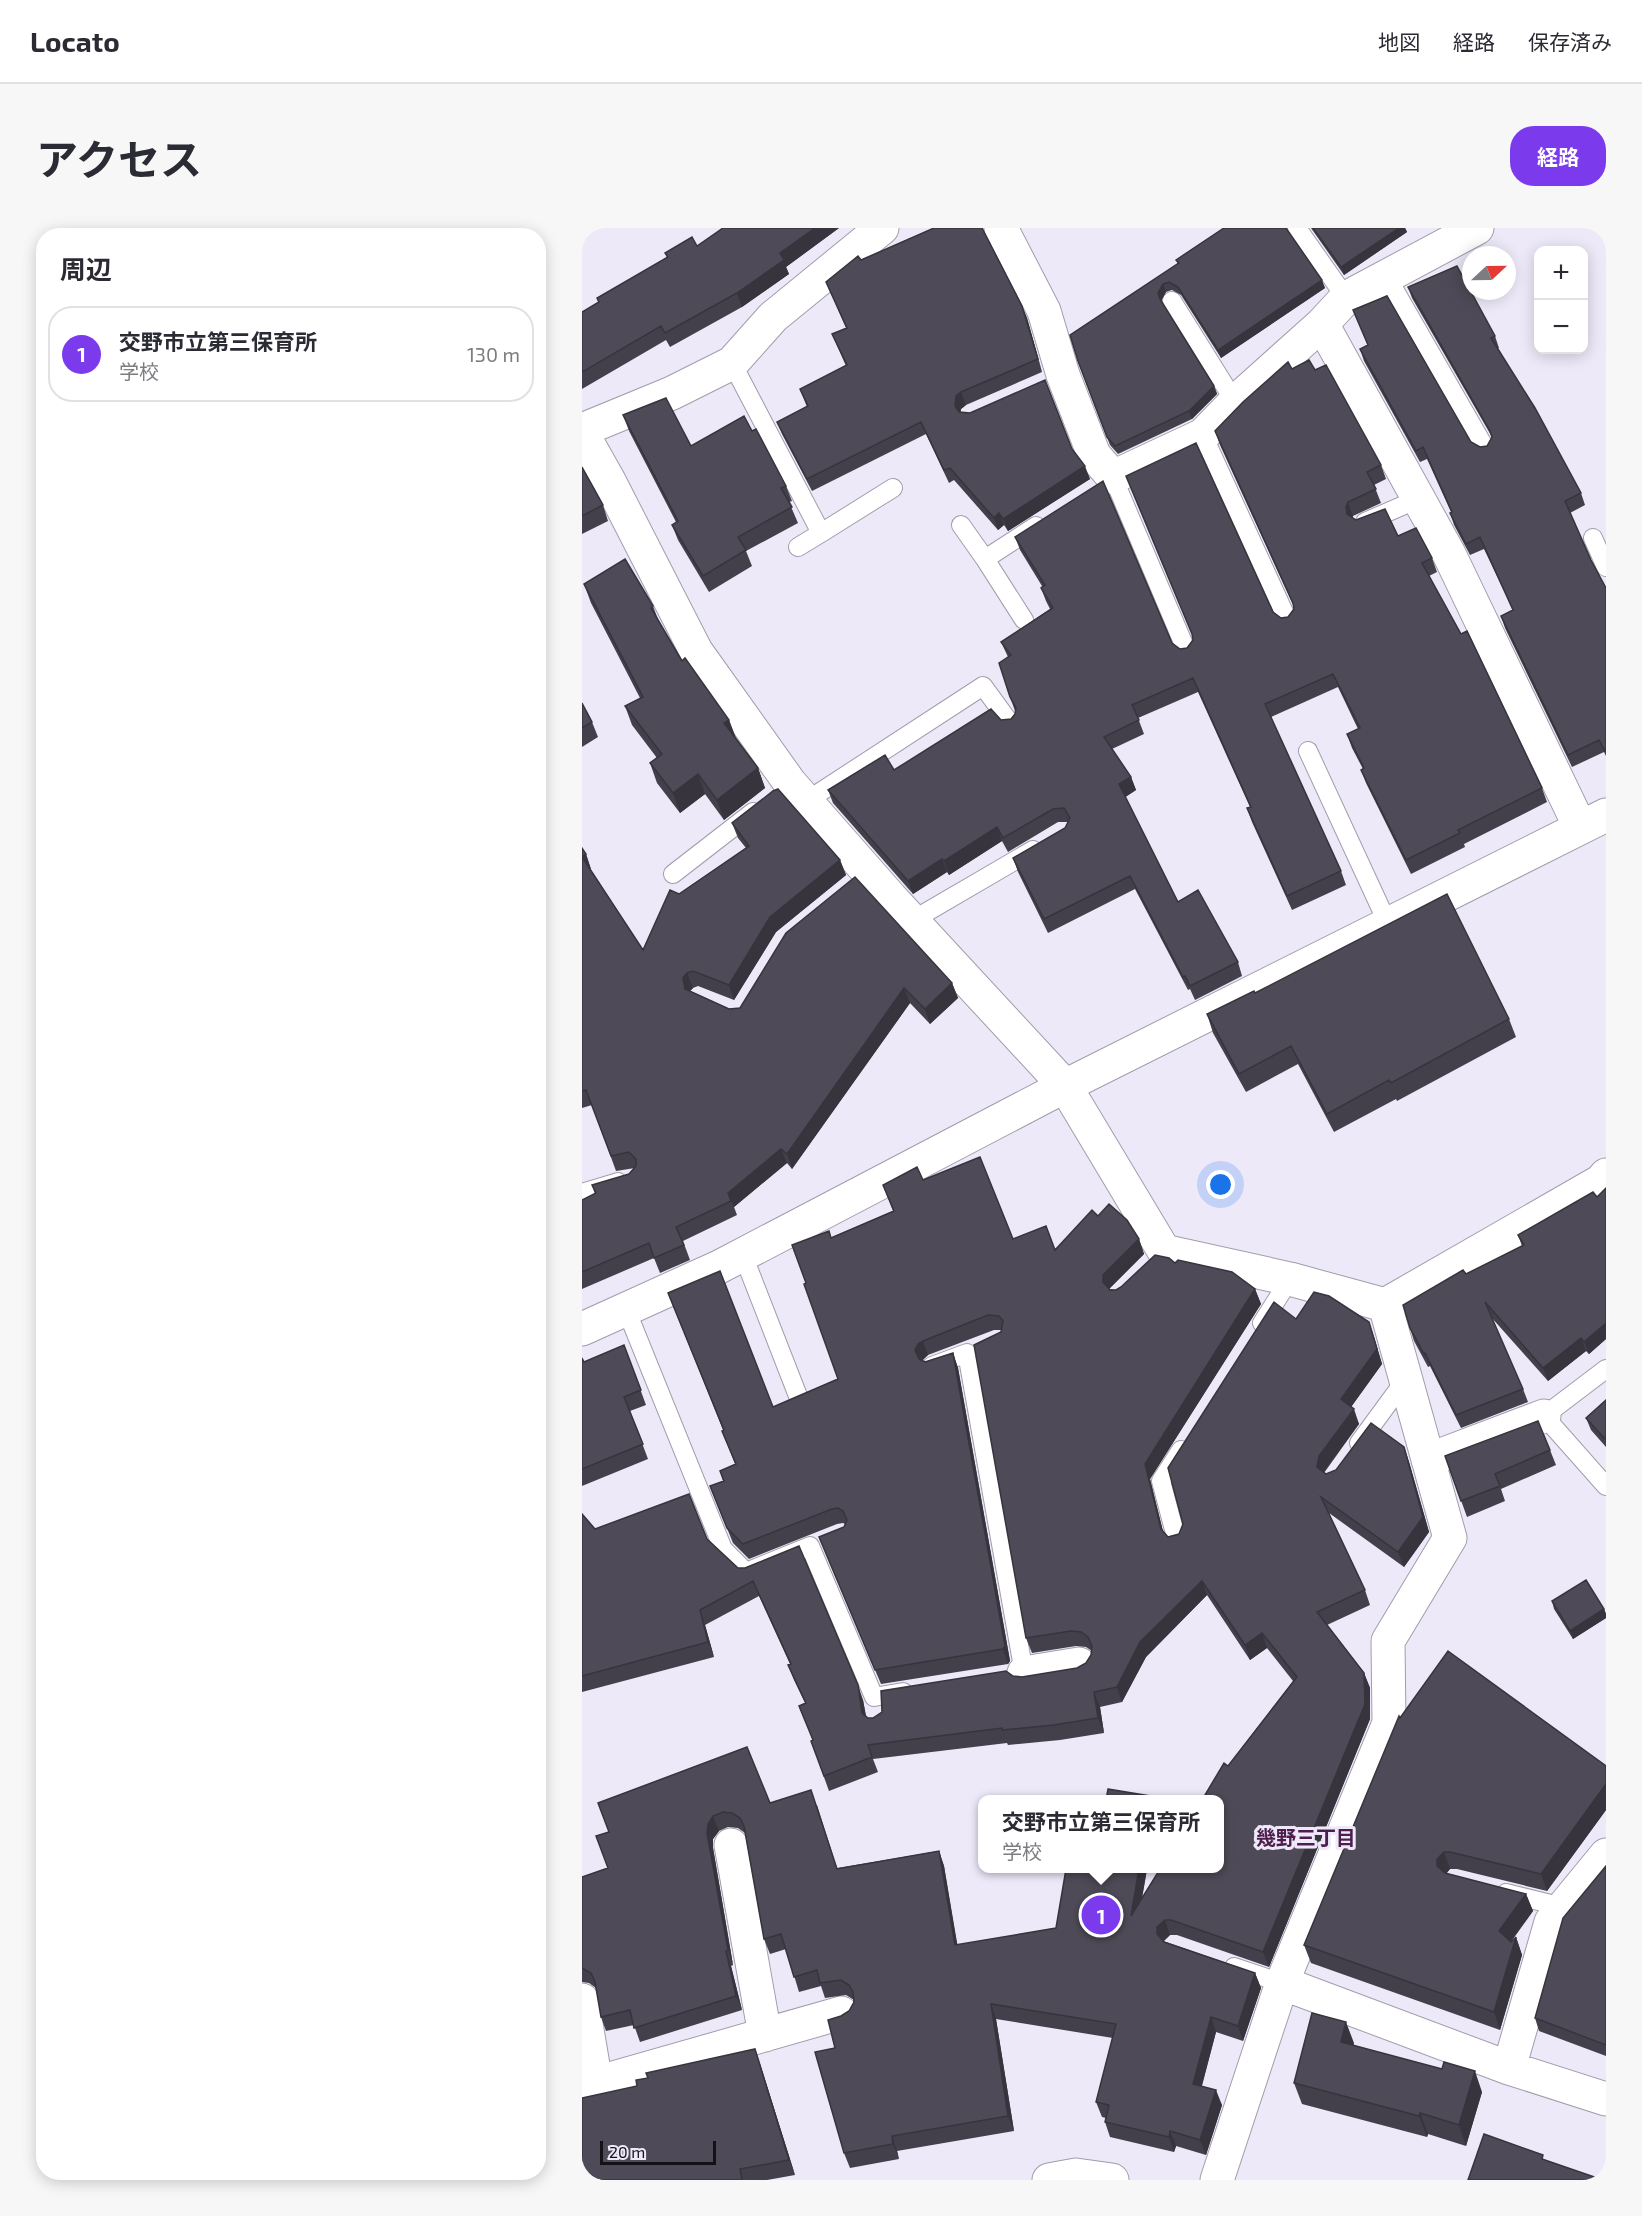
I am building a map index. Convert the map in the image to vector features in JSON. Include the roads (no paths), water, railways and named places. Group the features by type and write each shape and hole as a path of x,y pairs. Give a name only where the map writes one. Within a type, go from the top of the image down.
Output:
{"street":[{"path":"1001,228 1044,311 1053,379 1094,455 1103,483 1203,435 1235,402 1323,324 1346,298 1477,228"},
{"path":"866,234 773,317 732,363 672,393 582,432 696,651 792,792 859,878 913,920 1065,1086 1157,1258 1290,1279 1385,1305 1601,1181 1606,1175"},
{"path":"582,1329 743,1255 1065,1086 1593,821 1323,324"},
{"path":"1216,2180 1282,1983 1389,1723 1388,1641 1450,1538 1385,1305"},
{"path":"1428,1460 1544,1416"},
{"path":"1013,1675 1079,1664"},
{"path":"731,1845 765,2035"},
{"path":"1509,2068 1551,1922 1606,1855"},
{"path":"1282,1983 1509,2068 1606,2099"},
{"path":"582,2000 589,2085 841,2013"},
{"path":"1049,2180 1076,2175 1112,2180"}],"lane":[{"path":"1297,228 1346,298"},
{"path":"1387,277 1485,448"},
{"path":"1172,301 1235,402"},
{"path":"732,363 821,533"},
{"path":"1203,435 1288,621"},
{"path":"1103,483 1187,652"},
{"path":"798,547 893,488"},
{"path":"1362,523 1418,499"},
{"path":"985,560 1054,515"},
{"path":"961,525 1024,620"},
{"path":"1593,538 1606,567"},
{"path":"792,792 983,686 1010,723"},
{"path":"1308,752 1388,924"},
{"path":"673,874 763,804"},
{"path":"913,920 1044,843"},
{"path":"582,1193 631,1178"},
{"path":"743,1255 798,1396"},
{"path":"1251,1340 1290,1279"},
{"path":"626,1309 723,1550 746,1572 830,1538"},
{"path":"932,1366 987,1344"},
{"path":"967,1353 1013,1675"},
{"path":"1606,1369 1544,1416 1606,1486"},
{"path":"1346,1460 1406,1379"},
{"path":"1177,1541 1161,1481 1193,1431"},
{"path":"810,1546 875,1705 921,1689"},
{"path":"1486,1888 1563,1907"},
{"path":"1216,1961 1282,1983"}],"place":[{"name":"交野市立第三保育所","path":"1101,1915"}],"district":[{"name":"幾野三丁目","path":"1306,1838"}]}
